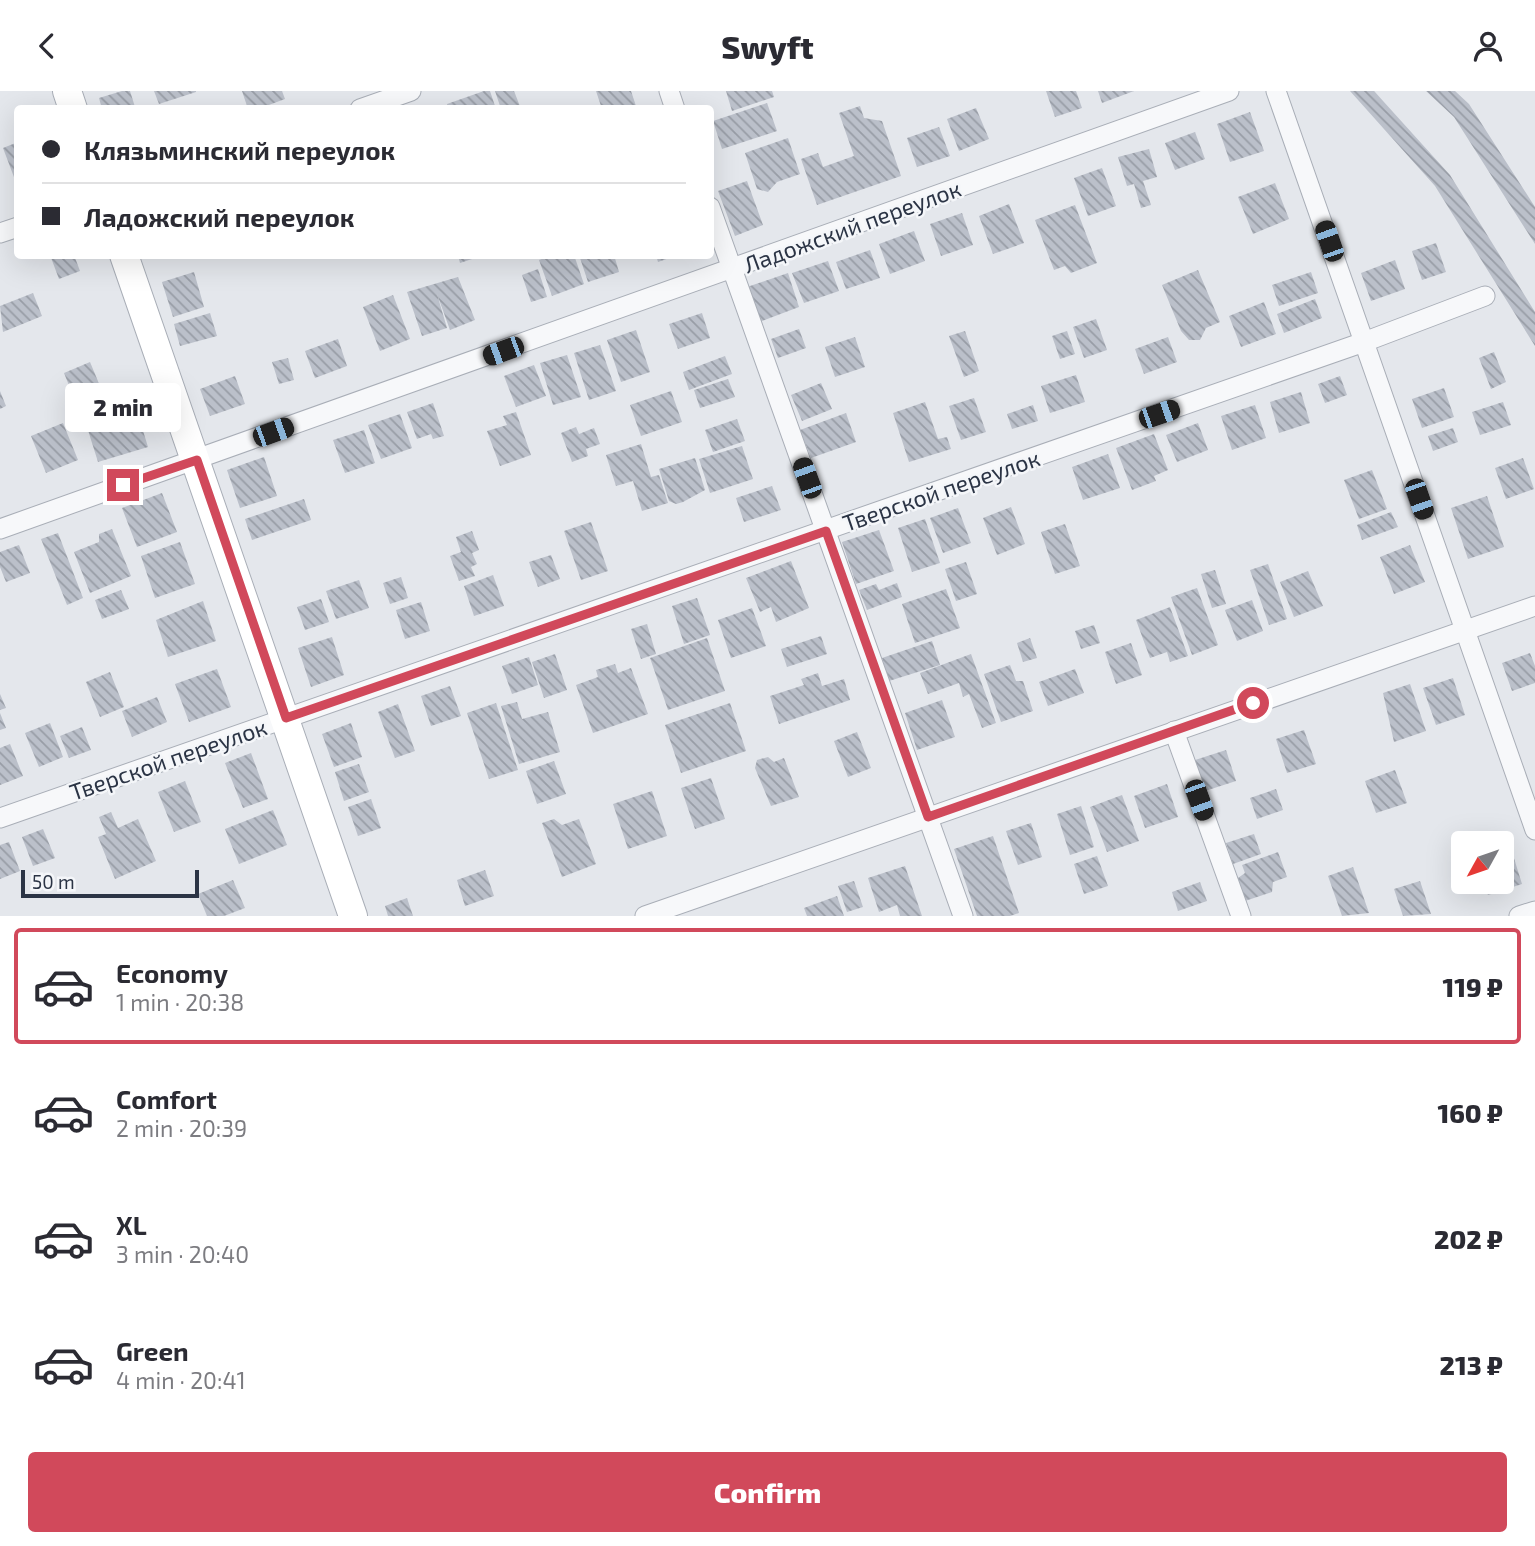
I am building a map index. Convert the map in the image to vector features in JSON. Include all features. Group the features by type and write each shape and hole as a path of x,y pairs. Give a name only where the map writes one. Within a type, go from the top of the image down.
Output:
{"main road":[{"path":"125,259 353,916"}],"street":[{"path":"371,105 411,91"},
{"name":"Ладожский переулок","path":"0,529 1229,91"},
{"path":"1276,91 1535,830"},
{"path":"714,218 963,916"},
{"name":"Тверской переулок","path":"0,818 1364,342 1485,296"},
{"path":"645,916 1465,629 1535,607"},
{"path":"1174,731 1241,916"},
{"path":"1519,916 1535,911"}],"building":[{"path":"130,91 134,105 101,105 99,98"},
{"path":"154,91 196,91 196,92 159,104"},
{"path":"242,91 282,91 285,99 269,105 247,105"},
{"path":"490,91 495,105 447,105"},
{"path":"495,91 514,91 519,105 500,105"},
{"path":"596,91 631,91 636,105 601,105"},
{"path":"726,91 772,91 774,97 732,111"},
{"path":"1046,91 1076,91 1082,108 1055,117"},
{"path":"1098,91 1134,91 1102,103"},
{"path":"1350,91 1374,91 1450,175 1535,312 1535,346 1435,186"},
{"path":"1426,91 1455,91 1469,104 1535,207 1535,244 1454,117"},
{"path":"767,103 777,131 722,149 714,121"},
{"path":"860,106 864,118 882,121 901,176 817,205 801,159 818,153 823,167 854,156 839,113"},
{"path":"976,108 989,139 959,151 947,119"},
{"path":"1250,112 1264,151 1230,162 1217,124"},
{"path":"939,127 950,156 917,167 907,138"},
{"path":"1195,132 1205,159 1175,170 1165,143"},
{"path":"788,138 800,174 777,182 768,192 757,189 745,153"},
{"path":"14,144 14,177 3,148"},
{"path":"1149,149 1157,177 1143,181 1151,205 1141,208 1134,184 1127,186 1118,157"},
{"path":"1102,168 1116,206 1088,216 1074,178"},
{"path":"747,181 763,225 735,236 718,191"},
{"path":"1275,183 1289,219 1253,234 1238,197"},
{"path":"1009,204 1024,243 993,254 979,216"},
{"path":"1075,205 1097,263 1071,273 1065,266 1054,270 1035,220"},
{"path":"962,213 973,245 941,256 930,224"},
{"path":"914,231 925,261 890,274 879,244"},
{"path":"1436,243 1446,272 1422,280 1412,251"},
{"path":"870,250 880,278 846,289 836,262"},
{"path":"52,259 76,259 80,271 59,279"},
{"path":"575,259 584,284 552,296 539,260"},
{"path":"580,259 615,259 619,272 588,282"},
{"path":"1395,260 1405,289 1371,301 1361,273"},
{"path":"828,261 839,291 804,303 792,273"},
{"path":"538,269 547,297 531,302 522,275"},
{"path":"1198,270 1220,322 1206,328 1200,340 1189,340 1181,331 1162,285"},
{"path":"194,272 204,307 173,317 162,282"},
{"path":"1311,272 1318,293 1279,306 1272,285"},
{"path":"788,273 799,307 759,322 747,287"},
{"path":"458,277 475,320 450,330 437,294 447,328 422,336 407,292"},
{"path":"33,293 42,316 3,332 0,306"},
{"path":"393,295 410,339 380,351 363,307"},
{"path":"1315,299 1322,318 1284,333 1277,314"},
{"path":"1264,302 1276,334 1241,347 1229,316"},
{"path":"210,313 217,336 180,346 174,324"},
{"path":"702,313 710,338 678,349 669,324"},
{"path":"1096,319 1107,350 1084,358 1073,327"},
{"path":"799,329 806,348 778,358 771,339"},
{"path":"636,330 650,372 621,382 607,340"},
{"path":"965,331 979,371 964,377 949,336"},
{"path":"1067,331 1075,354 1060,359 1052,336"},
{"path":"855,337 865,367 835,377 825,347"},
{"path":"1168,337 1177,362 1144,374 1135,349"},
{"path":"338,339 347,366 315,378 305,351"},
{"path":"600,345 616,391 589,400 574,353"},
{"path":"1494,352 1506,382 1491,389 1479,358"},
{"path":"567,355 581,397 553,405 540,363"},
{"path":"725,356 732,374 689,390 683,372"},
{"path":"288,358 294,380 279,384 272,362"},
{"path":"90,362 110,410 83,420 64,373"},
{"path":"534,365 546,396 516,407 504,376"},
{"path":"1076,375 1085,402 1050,413 1041,386"},
{"path":"235,376 245,404 210,416 200,389"},
{"path":"1340,376 1347,395 1325,403 1318,384"},
{"path":"728,379 735,397 700,408 694,390"},
{"path":"821,383 832,409 802,421 791,395"},
{"path":"1444,388 1454,417 1422,428 1412,399"},
{"path":"0,391 6,406 0,409"},
{"path":"671,391 682,422 641,436 630,405"},
{"path":"1301,392 1310,423 1279,433 1270,402"},
{"path":"974,398 986,432 961,440 949,406"},
{"path":"925,402 938,439 947,437 951,449 909,462 893,413"},
{"path":"1503,402 1511,425 1480,435 1472,412"},
{"path":"433,403 444,436 433,439 431,434 417,439 407,412"},
{"path":"1033,405 1038,421 1012,429 1007,414"},
{"path":"1255,405 1266,438 1232,450 1221,416"},
{"path":"137,411 148,447 98,462 87,427"},
{"path":"516,412 531,455 500,466 487,431 507,425 503,416"},
{"path":"846,413 856,442 811,458 800,430"},
{"path":"400,414 412,448 381,459 368,425"},
{"path":"737,419 745,441 713,452 705,430"},
{"path":"63,423 78,460 46,473 31,436"},
{"path":"1198,423 1208,450 1177,462 1166,435"},
{"path":"576,427 579,434 594,428 600,444 586,449 588,456 572,462 561,433"},
{"path":"1453,428 1458,442 1433,451 1428,436"},
{"path":"364,430 375,463 345,473 333,440"},
{"path":"1154,434 1168,470 1154,476 1156,481 1132,490 1116,448"},
{"path":"641,444 651,477 659,475 668,503 642,511 633,481 616,486 606,455"},
{"path":"742,446 753,479 710,493 699,459"},
{"path":"1108,454 1120,488 1083,500 1072,467"},
{"path":"264,457 277,496 240,508 227,470"},
{"path":"695,458 705,490 683,502 676,504 669,501 659,469"},
{"path":"1523,458 1534,489 1506,499 1495,468"},
{"path":"1372,470 1387,509 1359,519 1344,480"},
{"path":"772,486 781,510 744,522 736,498"},
{"path":"162,493 177,532 137,547 122,508"},
{"path":"1487,496 1504,547 1468,559 1451,508"},
{"path":"304,499 311,520 252,540 245,519"},
{"path":"1011,507 1025,544 997,555 983,518"},
{"path":"958,508 971,543 943,553 930,518"},
{"path":"1391,512 1398,527 1362,540 1357,525"},
{"path":"925,519 940,563 912,572 898,528"},
{"path":"591,522 608,571 581,580 564,531"},
{"path":"1065,524 1080,566 1055,574 1041,532"},
{"path":"112,529 131,576 90,593 74,552 99,542 99,534"},
{"path":"879,530 894,571 856,584 842,542"},
{"path":"472,531 479,550 472,553 477,564 471,567 475,576 459,581 450,556 461,552 456,537"},
{"path":"58,533 83,598 67,605 41,539"},
{"path":"180,542 195,584 155,598 141,556"},
{"path":"19,545 30,573 6,582 0,567 0,552"},
{"path":"1410,545 1425,582 1394,594 1380,557"},
{"path":"551,555 560,579 538,587 529,562"},
{"path":"791,561 809,608 776,622 771,607 760,612 746,578"},
{"path":"966,562 977,594 956,601 945,569"},
{"path":"1268,564 1287,619 1269,625 1250,570"},
{"path":"1215,570 1226,604 1212,608 1201,574"},
{"path":"1308,571 1323,606 1294,617 1280,582"},
{"path":"493,575 504,606 474,616 464,586"},
{"path":"401,577 408,598 390,604 383,583"},
{"path":"359,580 369,608 336,619 326,591"},
{"path":"897,583 902,597 867,610 859,590 876,584 879,590"},
{"path":"1197,588 1218,645 1192,655 1171,597"},
{"path":"946,589 960,628 915,643 902,604"},
{"path":"121,590 129,609 102,619 95,600"},
{"path":"697,598 710,635 684,644 672,606"},
{"path":"321,599 329,622 305,630 297,607"},
{"path":"1252,600 1263,631 1237,641 1225,610"},
{"path":"203,601 216,641 168,657 156,620"},
{"path":"421,602 430,631 405,639 396,610"},
{"path":"1170,607 1188,656 1170,662 1167,652 1150,658 1136,620"},
{"path":"752,608 766,646 731,658 718,620"},
{"path":"647,624 656,654 641,659 631,629"},
{"path":"1094,625 1100,643 1081,649 1075,631"},
{"path":"821,636 827,654 787,667 781,649"},
{"path":"332,637 344,675 311,687 298,648"},
{"path":"707,638 725,691 668,710 650,658"},
{"path":"1030,638 1037,658 1023,662 1017,643"},
{"path":"932,641 940,665 889,681 882,658"},
{"path":"1131,643 1142,675 1116,684 1105,652"},
{"path":"1530,653 1535,666 1535,683 1512,691 1502,663"},
{"path":"555,654 567,690 544,698 532,662"},
{"path":"971,654 996,723 982,728 969,694 963,697 959,683 928,694 920,673"},
{"path":"529,657 538,685 512,694 502,666"},
{"path":"615,664 618,673 631,668 648,714 593,733 576,685 598,677 596,670"},
{"path":"1010,665 1016,681 1023,681 1033,711 1001,722 984,674"},
{"path":"217,669 231,707 189,722 175,684"},
{"path":"1075,669 1084,693 1048,706 1039,682"},
{"path":"110,672 124,707 100,717 86,682"},
{"path":"818,673 822,686 844,679 850,700 779,724 770,696 804,685 801,679"},
{"path":"1453,678 1465,715 1436,725 1423,688"},
{"path":"1410,684 1426,731 1394,742 1383,693"},
{"path":"450,686 461,716 431,726 421,696"},
{"path":"0,694 6,708 0,710"},
{"path":"157,697 167,722 132,737 122,711"},
{"path":"942,700 955,737 917,750 905,713"},
{"path":"517,702 522,719 548,712 560,752 519,764 501,706"},
{"path":"496,703 518,770 489,779 467,713"},
{"path":"730,703 746,751 681,773 665,725"},
{"path":"398,704 415,751 395,758 378,712"},
{"path":"0,713 6,728 0,730"},
{"path":"50,723 63,757 39,767 25,733"},
{"path":"351,723 362,757 334,767 322,734"},
{"path":"82,727 91,750 69,758 60,736"},
{"path":"1304,730 1316,764 1287,773 1276,739"},
{"path":"857,732 871,768 848,777 834,741"},
{"path":"10,744 23,776 0,785 0,748"},
{"path":"1226,750 1236,781 1202,792 1192,761"},
{"path":"251,753 268,799 243,808 225,763"},
{"path":"768,757 774,762 784,758 799,797 771,806 755,768 757,760"},
{"path":"554,761 566,794 537,804 526,771"},
{"path":"359,764 369,792 344,801 335,772"},
{"path":"1395,770 1407,803 1376,813 1365,781"},
{"path":"711,778 725,819 695,829 681,788"},
{"path":"185,781 201,822 174,832 158,792"},
{"path":"1167,784 1178,817 1145,828 1134,796"},
{"path":"1276,789 1283,810 1257,819 1250,798"},
{"path":"652,791 667,836 628,849 613,804"},
{"path":"1122,795 1139,841 1107,852 1090,807"},
{"path":"371,799 381,828 358,836 348,807"},
{"path":"1081,806 1094,847 1070,855 1057,814"},
{"path":"273,810 287,845 239,864 225,829"},
{"path":"111,812 118,828 138,819 156,861 115,879 98,837 106,834 99,817"},
{"path":"554,819 562,825 579,819 596,864 562,877 542,823"},
{"path":"1031,823 1042,857 1018,865 1006,831"},
{"path":"43,829 55,858 33,866 22,837"},
{"path":"1254,834 1261,854 1233,864 1226,843"},
{"path":"993,836 1019,913 1010,916 977,916 954,849"},
{"path":"9,842 20,871 0,879 0,845"},
{"path":"1278,852 1287,877 1273,882 1272,892 1245,901 1238,878 1245,873 1242,865"},
{"path":"1097,856 1108,886 1084,894 1074,864"},
{"path":"1514,858 1522,884 1514,887"},
{"path":"905,866 922,916 900,916 897,905 879,912 868,878"},
{"path":"1353,867 1369,913 1342,916 1328,876"},
{"path":"485,870 494,896 465,906 457,880"},
{"path":"233,880 245,908 224,916 207,916 198,894"},
{"path":"854,881 863,907 847,912 838,886"},
{"path":"1420,881 1431,914 1403,916 1394,889"},
{"path":"1200,882 1207,901 1178,911 1172,892"},
{"path":"837,896 844,916 807,916 804,908"},
{"path":"407,898 413,916 388,916 385,906"}],"route":[{"path":"123,485 197,460 286,718 826,531 928,817 1253,703"}]}
